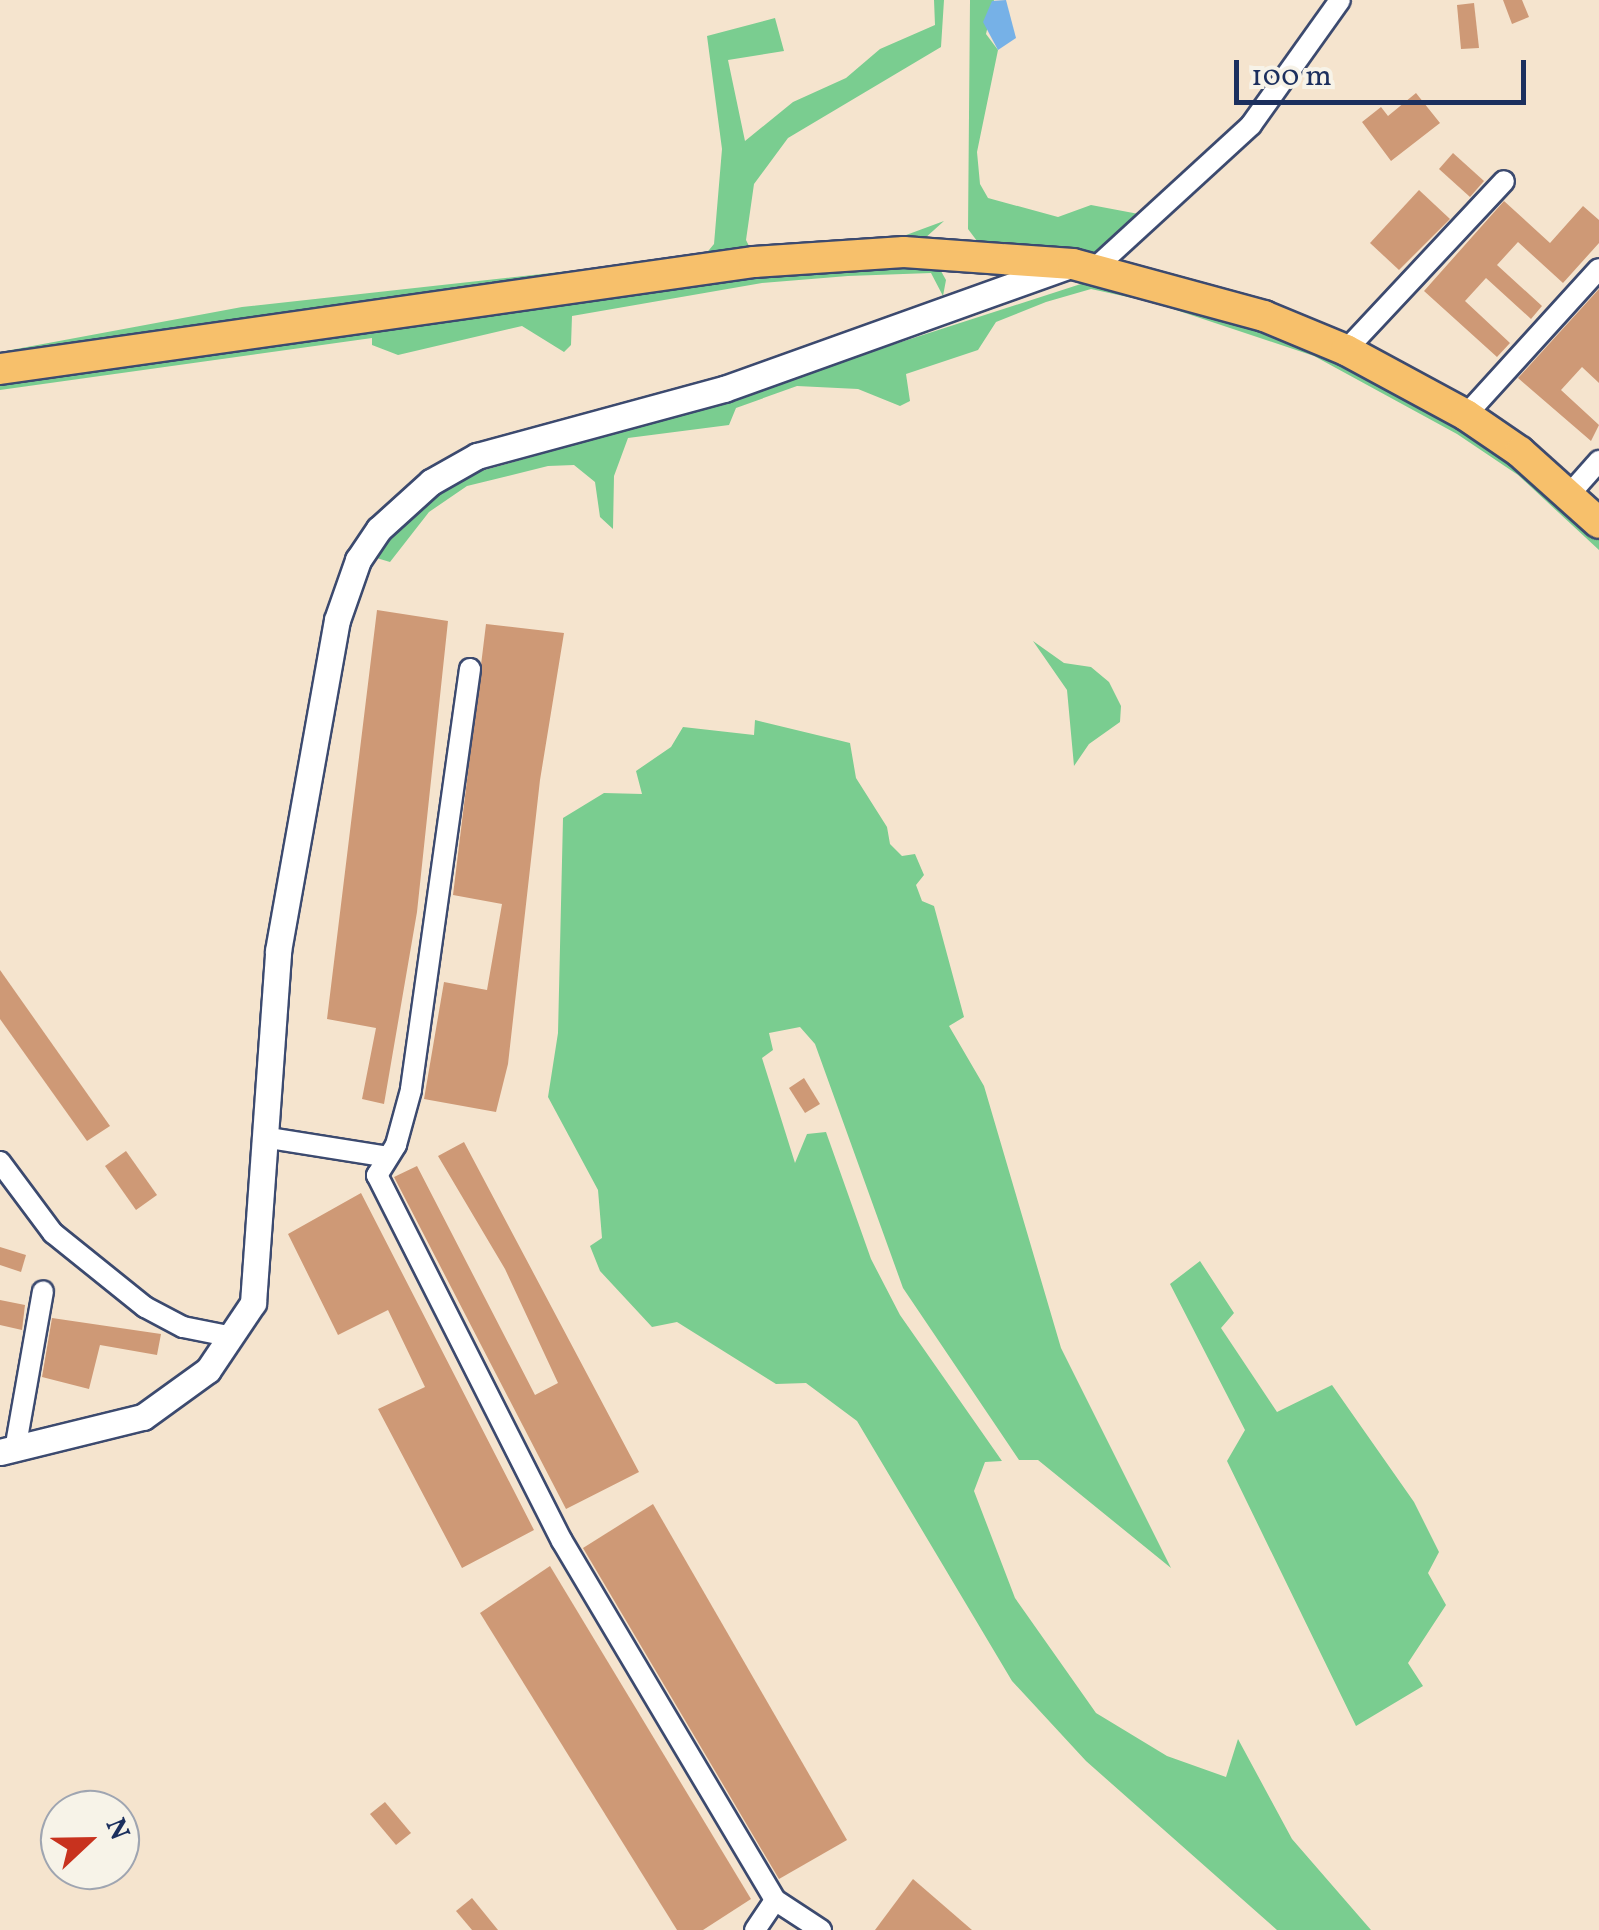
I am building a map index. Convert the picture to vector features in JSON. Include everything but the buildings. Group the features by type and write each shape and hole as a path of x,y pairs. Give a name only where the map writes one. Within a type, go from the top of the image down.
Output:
{"main road":[{"path":"0,368 754,262 904,252 1084,266 1264,316 1346,350 1466,415 1599,523"}],"street":[{"path":"43,1291 7,1451 143,1418 192,1384 233,1336 257,1284 270,1138 278,951 337,620 358,560 379,528 431,482 477,456 708,394 1084,266 1251,125 1340,0"},
{"path":"1346,350 1504,182"},
{"path":"1466,415 1599,269"},
{"path":"1568,496 1599,461"},
{"path":"470,669 411,1090 396,1145 384,1156 377,1175 386,1202 562,1541 775,1900 821,1930"},
{"path":"270,1138 384,1156"},
{"path":"0,1162 53,1233 145,1308 183,1326 233,1336"},
{"path":"755,1930 775,1900"}],"green space":[{"path":"934,0 944,0 941,47 788,138 754,184 746,240 749,246 898,238 944,221 924,239 0,360 0,352 242,307 704,256 714,244 722,149 707,36 775,18 784,51 728,60 745,141 793,102 846,78 880,49 935,25"},
{"path":"970,0 994,0 986,34 998,50 977,152 980,184 988,198 1058,217 1091,205 1144,215 1096,255 980,245 968,229"},
{"path":"937,264 946,280 943,296 931,273 848,276 762,283 572,316 571,345 564,352 522,326 398,355 372,345 372,338 0,390 0,380 708,281"},
{"path":"1087,282 1155,295 1160,304 1091,289 1046,302 996,322 978,350 906,374 910,401 900,406 858,389 797,386 736,408 729,425 628,438 614,476 613,529 600,517 595,482 574,465 548,466 467,486 429,512 390,562 370,556 410,508 463,476 635,428"},
{"path":"1167,298 1269,326 1458,419 1599,534 1599,550 1518,475 1457,434 1314,356 1170,308"},
{"path":"1033,641 1064,663 1091,667 1109,682 1121,706 1120,722 1089,744 1074,766 1067,690"},
{"path":"755,720 850,743 856,778 887,827 890,844 902,856 915,854 924,875 916,885 922,901 934,906 964,1017 949,1026 984,1086 1061,1348 1171,1568 1038,1460 1019,1460 903,1288 815,1044 800,1027 769,1033 773,1050 762,1058 795,1163 807,1134 826,1132 871,1259 900,1315 1002,1461 985,1462 974,1491 1015,1598 1096,1713 1167,1756 1226,1777 1238,1739 1292,1839 1371,1930 1277,1930 1086,1761 1012,1681 857,1421 806,1383 776,1384 677,1322 652,1327 600,1271 590,1246 602,1238 598,1190 548,1097 558,1033 563,818 604,793 642,794 636,771 671,747 683,727 754,735"},
{"path":"1200,1261 1234,1313 1221,1328 1277,1412 1332,1385 1414,1502 1439,1552 1428,1573 1446,1605 1408,1663 1423,1686 1356,1726 1227,1461 1245,1430 1170,1284"}],"water":[{"path":"1006,0 1016,38 998,50 983,22 992,1"}]}
